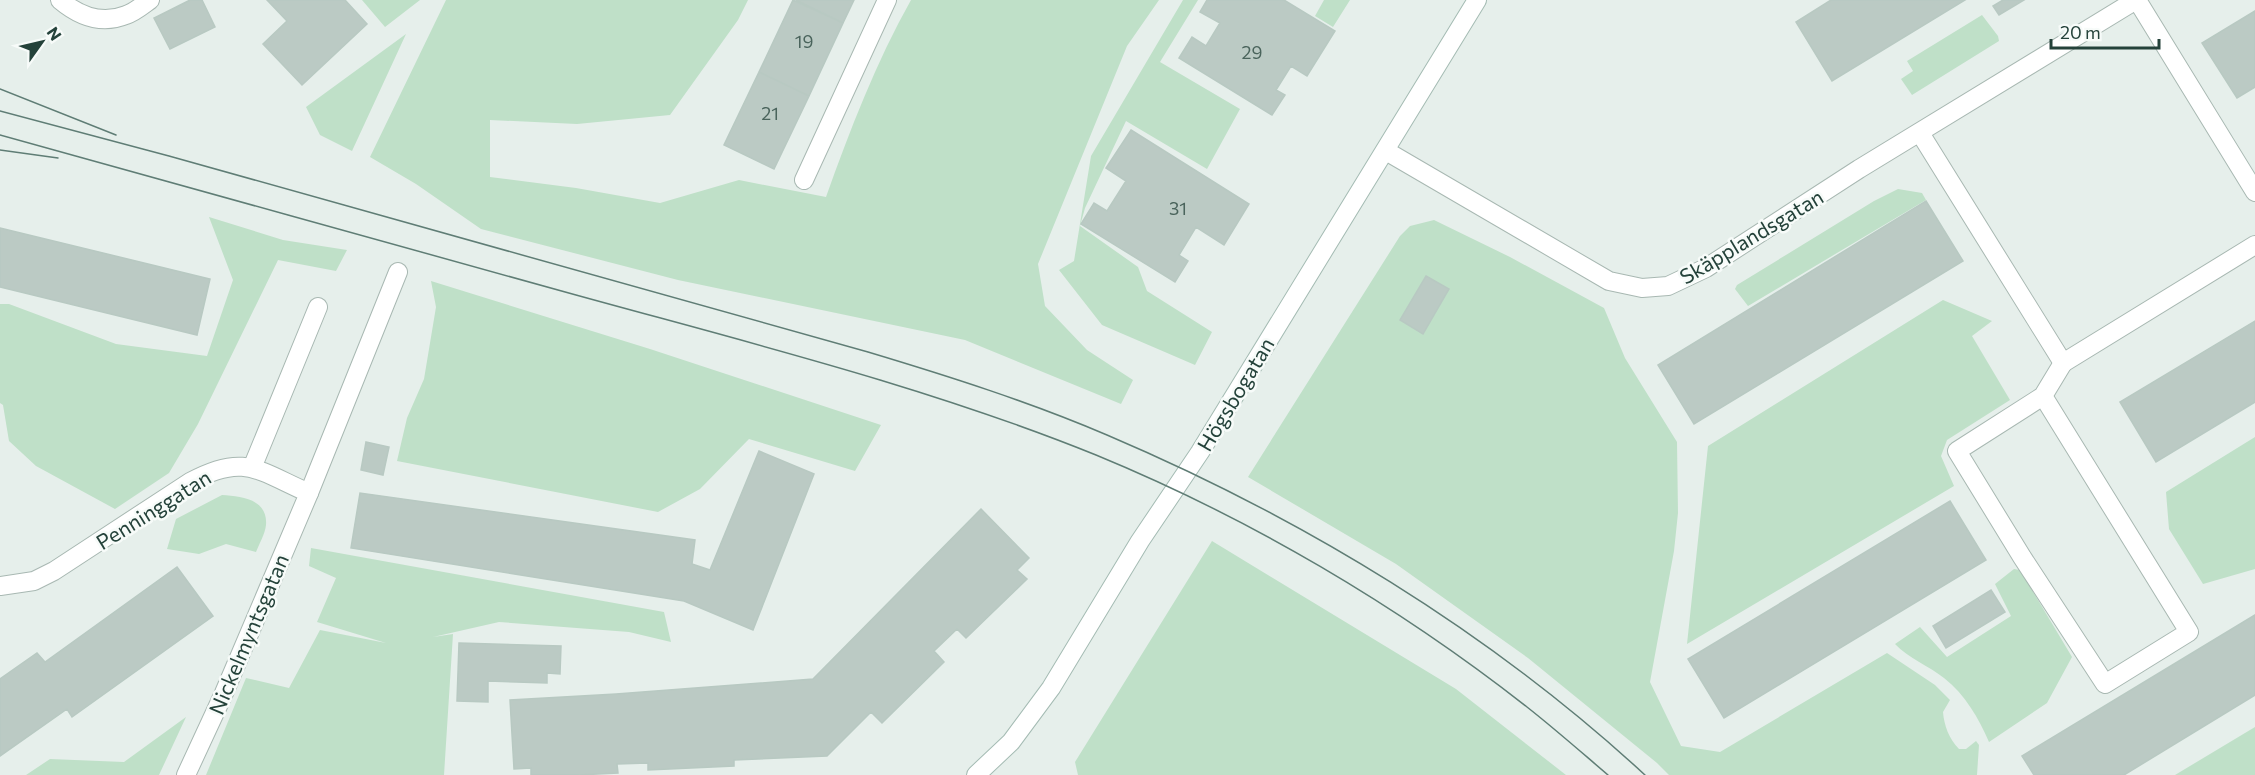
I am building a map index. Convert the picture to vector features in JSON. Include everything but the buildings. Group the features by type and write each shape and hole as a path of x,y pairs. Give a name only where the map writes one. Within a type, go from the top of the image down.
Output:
{"street":[{"path":"60,0 77,14 102,19 126,15 150,0"},
{"path":"804,180 887,0"},
{"name":"Högsbogatan","path":"976,775 1011,742 1051,688 1140,541 1200,452 1477,0"},
{"name":"Skäpplandsgatan","path":"1386,151 1609,281 1642,288 1668,286 1706,268 1859,169 2136,0 2255,192"},
{"path":"1920,133 2062,363"},
{"path":"2043,396 2189,632 2105,684 2022,557 1957,451 2043,396 2062,363 2255,245"},
{"name":"Nickelmyntsgatan","path":"186,775 224,693 309,493 398,272"},
{"path":"252,468 318,307"},
{"name":"Penninggatan","path":"0,586 34,581 54,571 211,471 236,465 252,468 309,493"}],"green space":[{"path":"362,0 420,0 385,27"},
{"path":"446,0 748,0 738,20 670,115 577,124 490,120 490,177 576,188 660,203 739,180 826,197 864,97 911,0 1159,0 1127,46 1038,264 1045,306 1087,350 1133,380 1121,404 965,340 678,280 481,229 416,184 370,157"},
{"path":"1183,0 1198,0 1160,62 1240,109 1207,169 1126,121 1085,208 1080,226 1138,267 1147,291 1212,332 1195,365 1102,325 1059,270 1074,261 1091,156"},
{"path":"1324,0 1350,0 1333,27 1315,16"},
{"path":"1982,15 1998,36 1999,41 1912,95 1901,79 1913,71 1907,61"},
{"path":"406,34 352,151 320,135 306,107"},
{"path":"1898,189 1922,193 1926,200 1748,306 1735,289 1737,285 1874,201"},
{"path":"209,217 283,240 347,250 336,271 278,260 198,424 169,473 115,509 36,466 9,441 3,405 0,403 0,304 9,304 116,344 207,356 233,280"},
{"path":"1434,220 1510,257 1604,308 1625,358 1677,442 1678,513 1674,551 1650,682 1681,746 1720,752 1887,653 1935,685 1950,700 1943,712 1946,727 1952,741 1959,749 1966,749 1976,741 1979,745 1977,775 1669,775 1528,658 1396,564 1248,477 1400,236 1410,226"},
{"path":"431,281 650,349 881,425 855,471 749,439 700,489 658,512 397,461 407,418 424,379 436,307"},
{"path":"1943,300 1992,321 1972,336 2010,400 1947,440 1941,456 1954,486 1687,644 1708,446"},
{"path":"2255,437 2255,569 2203,584 2169,529 2166,492"},
{"path":"222,495 245,498 263,509 266,525 256,552 226,544 199,554 167,549 176,519"},
{"path":"1212,541 1456,689 1566,775 1078,775 1075,762"},
{"path":"311,548 664,612 671,642 629,632 499,622 433,637 453,634 444,775 206,775 246,678 289,688 320,630 386,643 317,622 336,578 309,566"},
{"path":"2014,569 2020,570 2072,657 2047,703 1989,742 1976,716 1952,684 1906,654 1895,644 1920,627 1947,657 2011,616 1995,584"},
{"path":"186,717 159,775 26,775 50,759 124,762"},
{"path":"2255,727 2255,775 2175,775"}],"tram line":[{"path":"0,89 116,135"},
{"path":"0,111 169,156 868,352 989,390 1078,423 1180,468 1251,503 1391,582 1458,626 1523,673 1585,722 1645,775"},
{"path":"0,135 838,367 968,408 1096,455 1210,507 1320,566 1374,599 1477,669 1537,715 1608,775"},
{"path":"0,150 58,158"}]}
